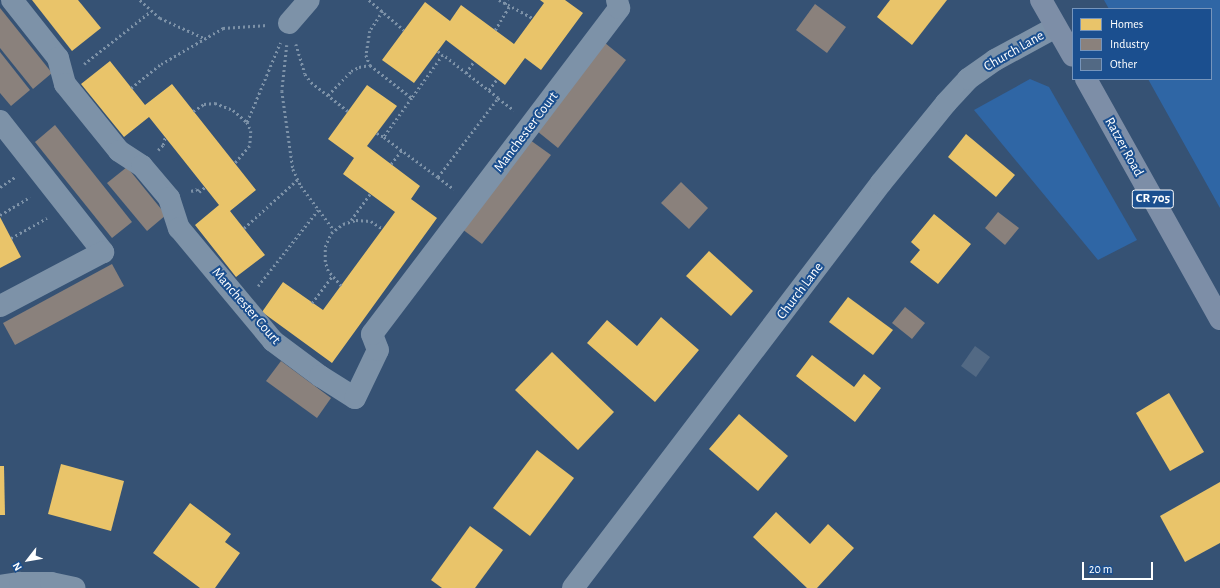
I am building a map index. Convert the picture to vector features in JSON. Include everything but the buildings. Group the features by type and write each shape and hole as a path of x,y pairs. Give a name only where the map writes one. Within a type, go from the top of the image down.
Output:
{"main road":[{"path":"1041,0 1072,54"},
{"name":"Ratzer Road","path":"1087,80 1220,319"}],"street":[{"name":"Manchester Court","path":"12,0 58,58 65,84 119,151 142,166 169,198 179,228 273,341 320,376 356,398 378,350 372,334 619,8 617,0"},
{"path":"289,23 309,0"},
{"name":"Church Lane","path":"573,588 881,183 946,103 968,80 995,60 1056,27"},
{"path":"0,121 103,252 0,306"},
{"path":"0,586 20,583 51,583 74,588"}],"path":[{"path":"140,0 151,11 164,20 204,38"},
{"path":"369,0 404,30"},
{"path":"499,0 509,7 533,18"},
{"path":"504,4 508,0"},
{"path":"494,30 509,7"},
{"path":"65,84 73,72 151,11"},
{"path":"383,11 372,26 366,44 366,55 370,65 412,98"},
{"path":"131,88 161,64 223,28 289,23"},
{"path":"289,23 305,74 311,82 348,111"},
{"path":"247,122 289,23"},
{"path":"289,23 282,91 293,169 297,180 334,230"},
{"path":"377,133 438,177 498,98 438,51"},
{"path":"384,137 443,56"},
{"path":"466,73 474,61"},
{"path":"328,95 351,71 359,67 370,65"},
{"path":"489,90 497,79"},
{"path":"193,111 204,104 215,103 233,110 247,122 251,131 250,146 235,163"},
{"path":"391,164 402,150"},
{"path":"244,228 297,180"},
{"path":"0,215 50,185"},
{"path":"341,286 332,276 324,256 325,247 334,230 351,220 370,194"},
{"path":"11,238 67,207"},
{"path":"243,305 318,210"},
{"path":"351,220 371,221 383,229"},
{"path":"312,303 332,276"}],"shaded area":[{"path":"1104,0 1220,0 1220,208 1149,80 1212,80 1212,8 1108,8"},
{"path":"1030,79 1049,87 1137,240 1098,260 974,110"}]}
